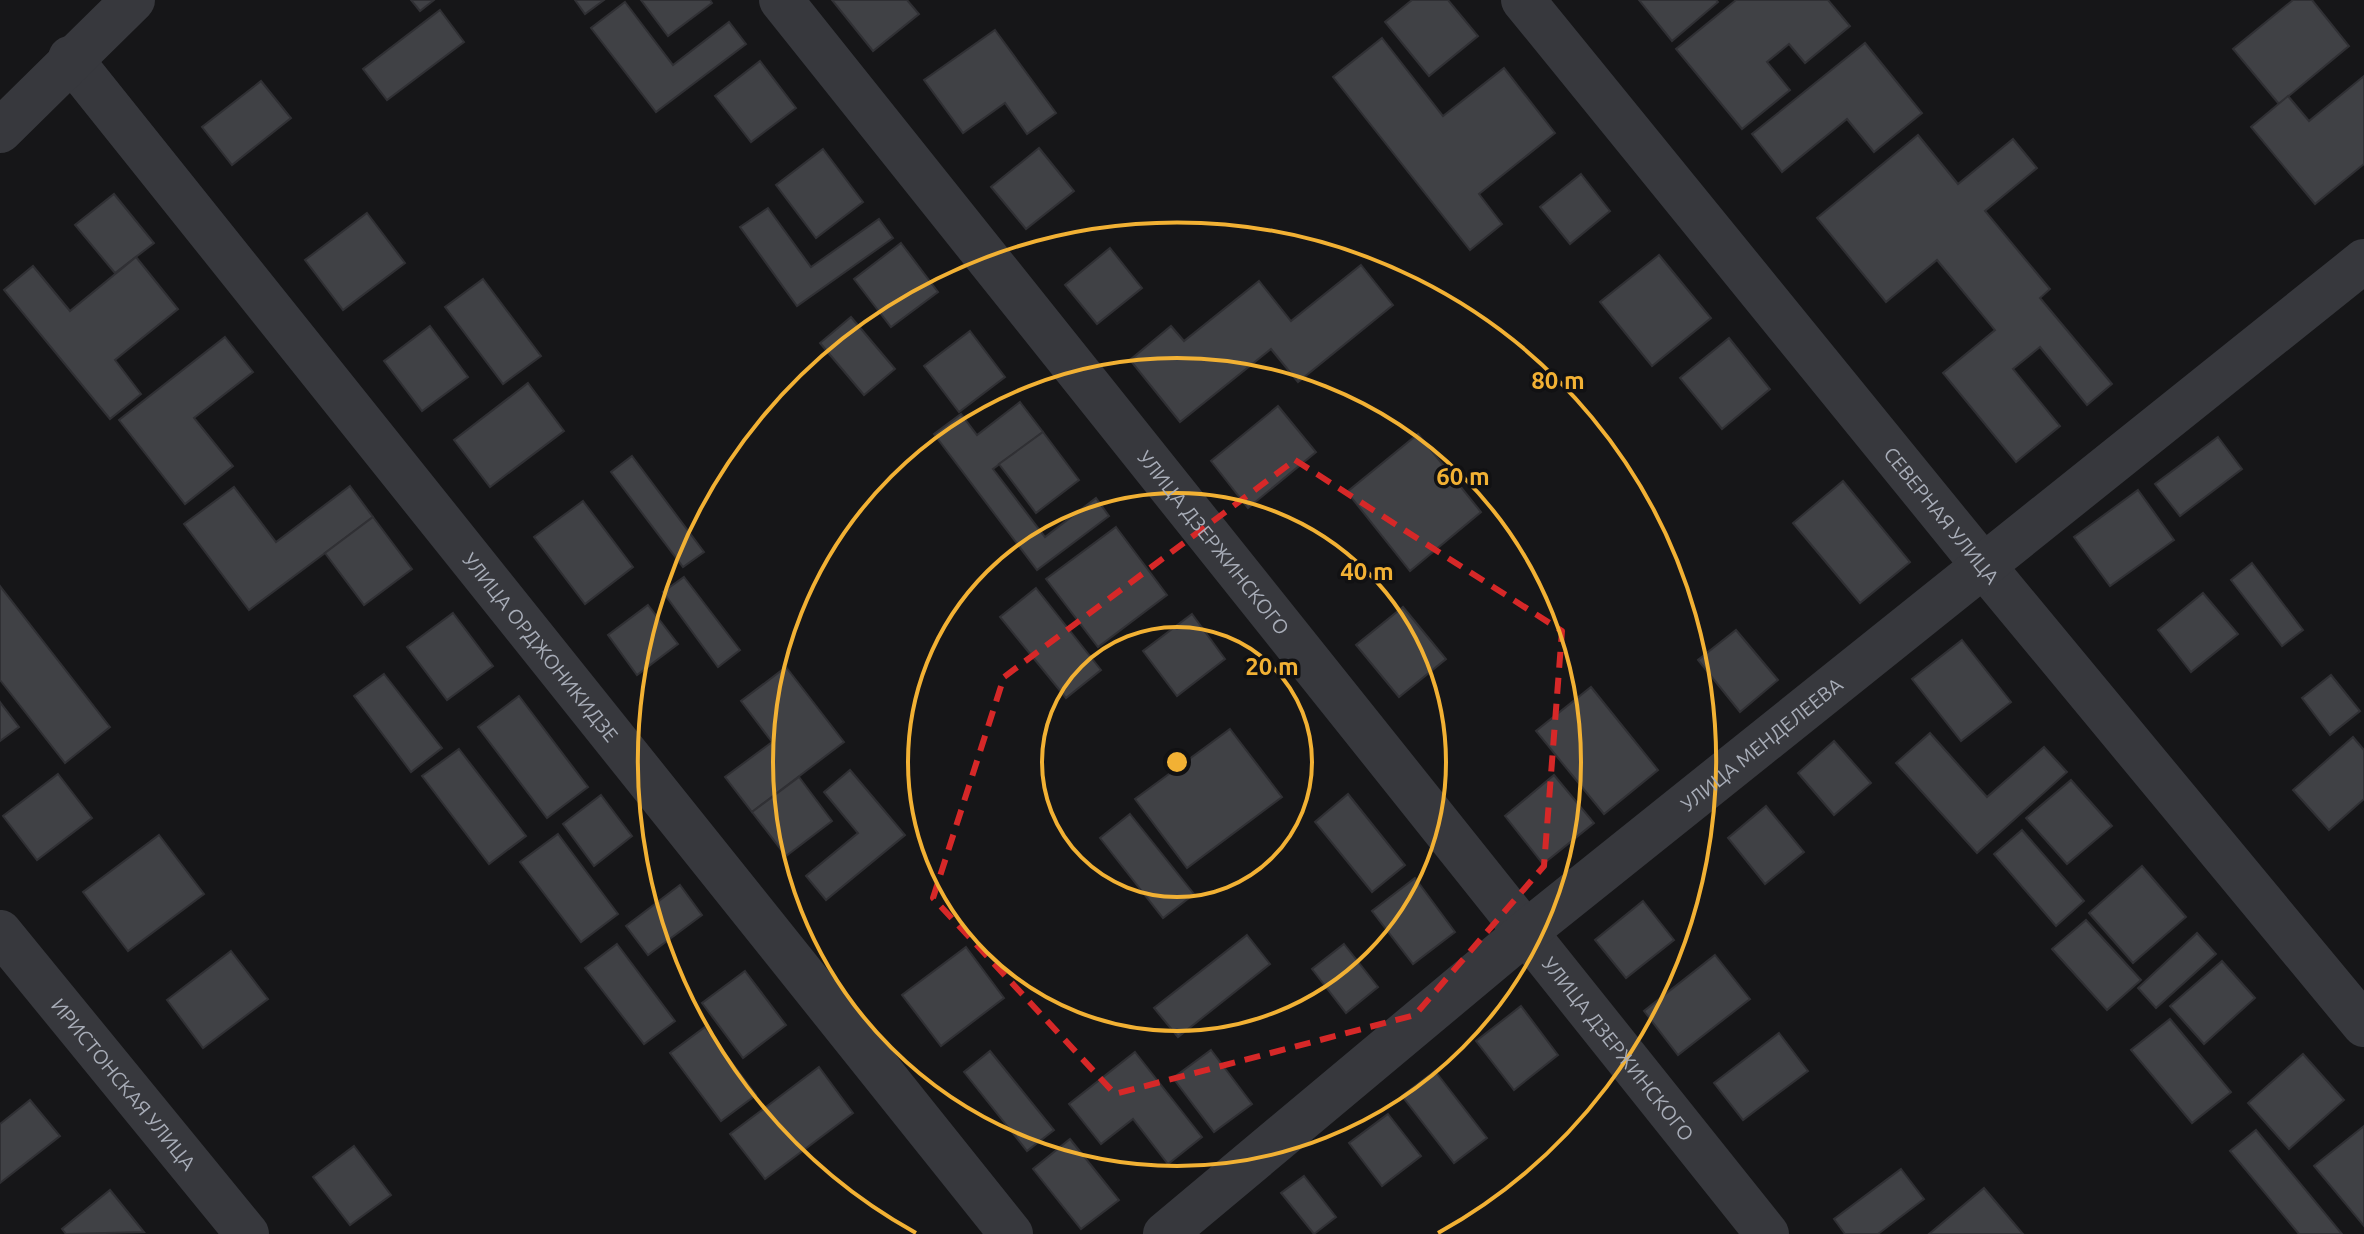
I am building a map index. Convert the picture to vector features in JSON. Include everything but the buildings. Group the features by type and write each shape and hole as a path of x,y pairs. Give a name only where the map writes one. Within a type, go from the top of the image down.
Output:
{"street":[{"path":"0,131 70,58 133,0"},
{"name":"УЛИЦА ДЗЕРЖИНСКОГО","path":"781,0 1767,1234"},
{"name":"СЕВЕРНАЯ УЛИЦА","path":"1523,0 1982,564 2364,1025"},
{"name":"УЛИЦА ОРДЖОНИКИДЗЕ","path":"70,58 1011,1234"},
{"name":"УЛИЦА МЕНДЕЛЕЕВА","path":"1165,1234 1526,932 2364,261"},
{"name":"ИРИСТОНСКАЯ УЛИЦА","path":"0,932 247,1234"}],"highlighted area":[{"path":"1295,460 1562,631 1544,866 1415,1015 1115,1094 933,898 1004,677"}]}
